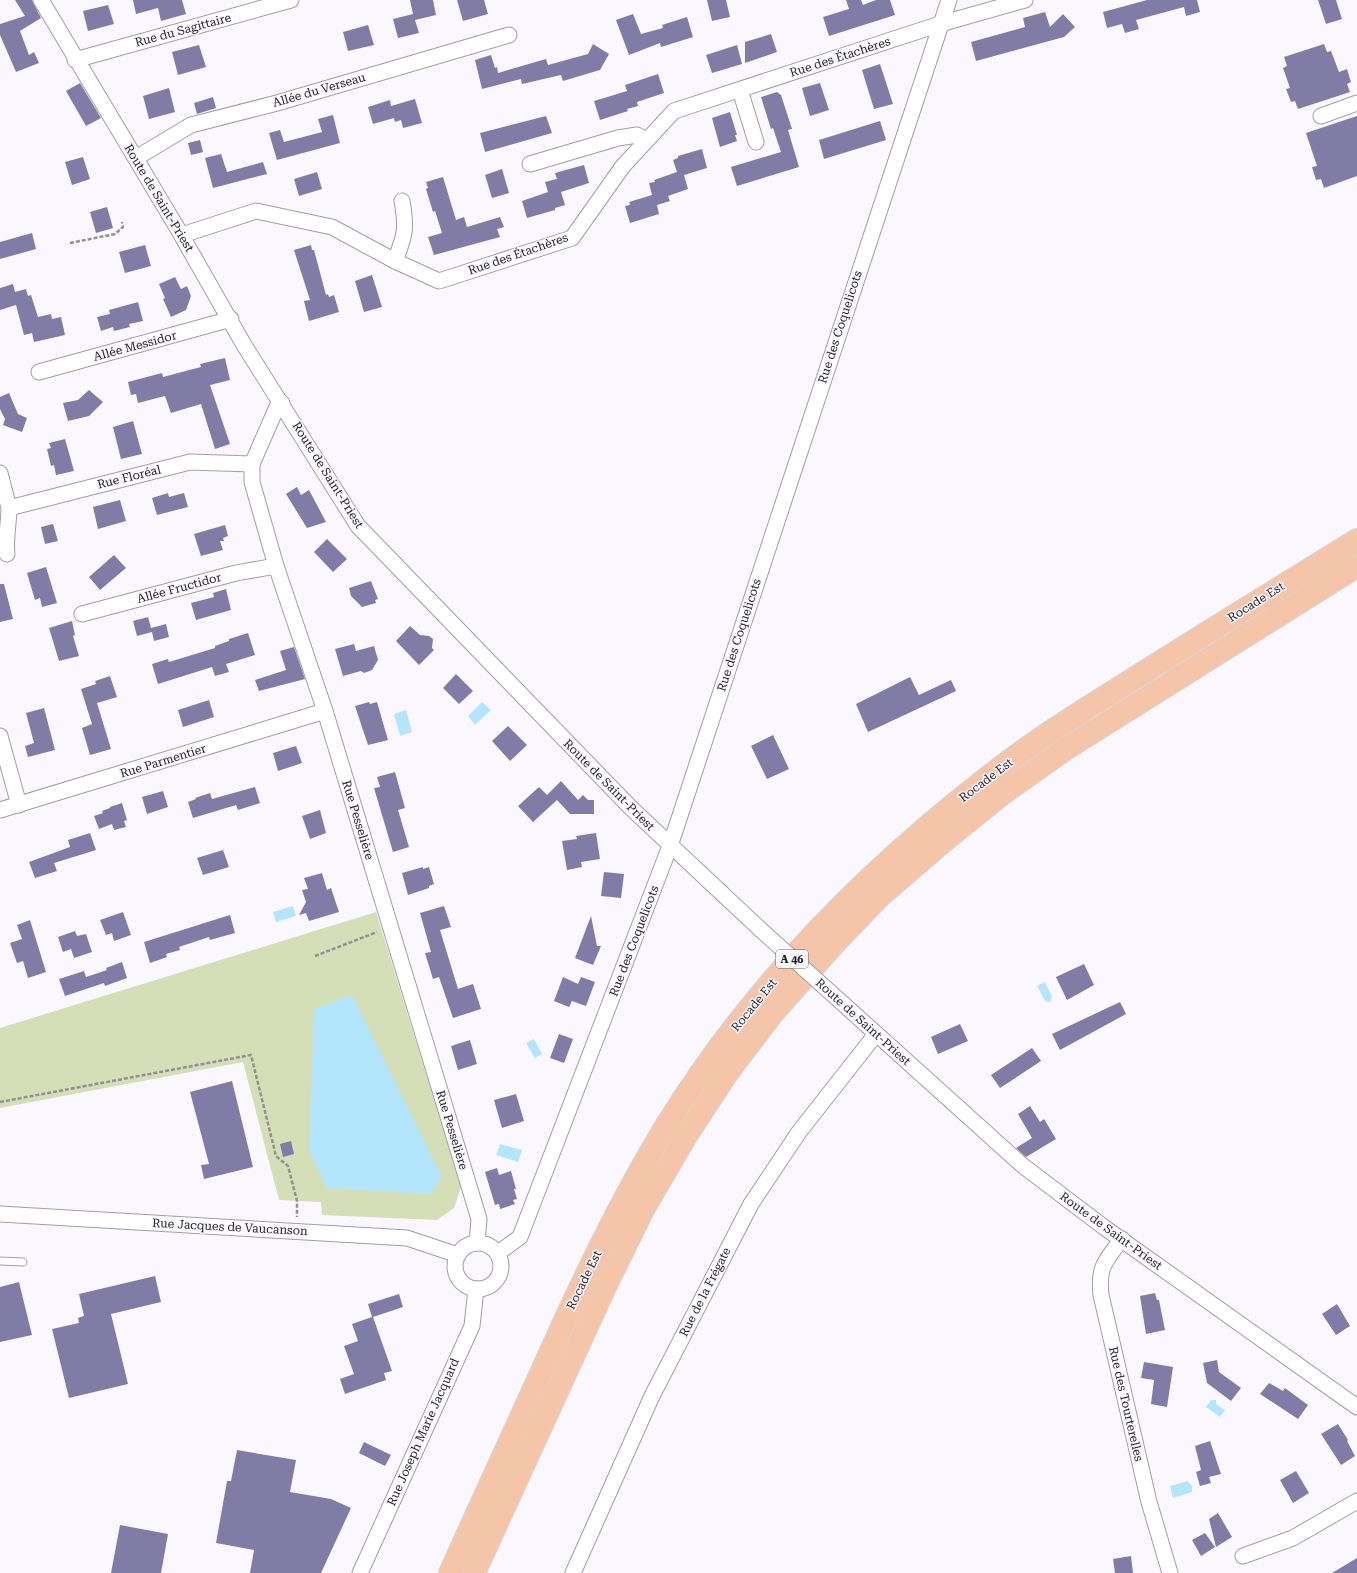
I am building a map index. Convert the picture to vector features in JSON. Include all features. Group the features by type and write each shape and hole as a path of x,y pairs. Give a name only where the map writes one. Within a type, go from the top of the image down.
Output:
{"highway":[{"name":"Rocade Est","path":"450,1573 582,1282 624,1200 667,1124 714,1055 756,1001 820,926 866,880 925,827 995,771 1054,729 1357,540"},
{"name":"Rocade Est","path":"474,1573 605,1287 644,1208 686,1136 728,1072 782,1003 833,945 879,897 944,841 1002,794 1068,748 1357,566"}],"street":[{"name":"Route de Saint-Priest","path":"41,0 75,60 99,95 182,235 231,319 244,345 282,403 358,526 670,846 1022,1165 1122,1239 1357,1407"},
{"name":"Rue du Sagittaire","path":"75,60 291,0"},
{"name":"Rue des Coquelicots","path":"498,1253 520,1237 670,846 949,0"},
{"name":"Rue des Étachères","path":"182,235 256,211 332,227 395,261 439,281 572,238 623,166 674,111 940,24 1025,0"},
{"name":"Allée du Verseau","path":"136,158 192,125 509,35"},
{"path":"740,90 756,142"},
{"path":"1321,116 1357,104"},
{"path":"530,164 618,138 637,135 647,140"},
{"path":"395,261 402,242 406,224 402,201"},
{"name":"Allée Messidor","path":"39,372 231,319"},
{"name":"Rue Pesselière","path":"282,403 277,407 252,464 252,482 276,566 325,711 479,1219 477,1243"},
{"name":"Rue Floréal","path":"9,508 190,462 252,464"},
{"path":"0,473 9,508 9,525 6,546 7,554"},
{"name":"Allée Fructidor","path":"82,614 236,573 276,566"},
{"name":"Rue Parmentier","path":"0,810 325,711"},
{"path":"0,736 19,805"},
{"name":"Rue de la Frégate","path":"573,1573 652,1396 751,1204 799,1132 876,1034"},
{"name":"Rue Jacques de Vaucanson","path":"0,1214 296,1230 407,1238 458,1255"},
{"name":"Rue des Tourterelles","path":"1122,1239 1101,1266 1101,1295 1149,1502 1170,1573"},
{"path":"477,1243 492,1248 498,1253 501,1267 499,1275 490,1286 476,1289 469,1287 458,1277 456,1270 458,1255 466,1246 477,1243"},
{"name":"Rue Joseph Marie Jacquard","path":"360,1573 472,1326 476,1289"},
{"path":"1243,1556 1293,1538 1357,1500"}],"lane":[{"path":"0,1261 23,1262"}],"path":[{"path":"70,243 115,234 123,227 122,222"},
{"path":"315,956 391,928"},
{"path":"0,1102 251,1055 276,1156 288,1166 297,1201 296,1230"}],"green space":[{"path":"376,912 461,1187 454,1208 437,1220 322,1215 321,1202 279,1200 243,1062 0,1108 0,1028"}],"water":[{"path":"482,702 491,710 475,725 468,716"},
{"path":"406,710 412,732 400,736 394,714"},
{"path":"293,906 296,916 276,922 273,912"},
{"path":"1045,982 1052,997 1050,1002 1045,1001 1037,986"},
{"path":"352,995 442,1177 430,1194 327,1188 309,1151 314,1009"},
{"path":"534,1039 542,1054 535,1058 526,1043"},
{"path":"500,1144 522,1150 518,1162 496,1155"},
{"path":"1211,1400 1216,1400 1216,1404 1225,1410 1220,1417 1206,1407"},
{"path":"1188,1481 1192,1486 1192,1492 1173,1498 1170,1486"}],"building":[{"path":"15,0 32,0 41,18 20,31 29,55 34,52 39,63 16,72 0,35 0,24 25,16"},
{"path":"133,0 182,0 186,14 161,21 158,8 136,14"},
{"path":"410,0 433,0 436,15 415,20 419,33 398,38 393,19 413,14"},
{"path":"457,0 484,0 488,14 463,21"},
{"path":"707,0 726,0 730,17 712,21"},
{"path":"846,0 861,0 863,5 876,0 890,0 895,15 829,36 823,17 849,9"},
{"path":"1147,0 1197,0 1200,12 1186,16 1184,7 1136,20 1139,29 1125,33 1122,24 1107,28 1103,12"},
{"path":"1318,0 1336,0 1342,19 1326,24"},
{"path":"108,5 114,24 88,31 83,11"},
{"path":"1045,12 1050,27 1063,14 1075,27 1064,37 976,61 971,42 1025,27 1023,18"},
{"path":"633,14 641,34 663,28 662,25 687,17 693,37 661,47 660,43 629,55 616,20"},
{"path":"368,25 374,45 348,51 343,32"},
{"path":"771,34 777,52 745,63 745,42"},
{"path":"593,44 609,54 600,70 563,81 561,75 522,84 521,79 482,89 475,60 491,55 495,68 497,67 498,73 546,59 548,65 588,54"},
{"path":"1324,44 1327,52 1331,51 1339,72 1347,69 1351,82 1347,84 1350,92 1298,109 1295,101 1291,102 1286,89 1290,88 1283,68 1287,66 1284,57"},
{"path":"199,45 206,67 178,75 172,52"},
{"path":"737,45 742,64 712,73 706,55"},
{"path":"880,64 893,104 874,109 862,70"},
{"path":"658,74 664,93 637,102 638,106 627,109 628,111 600,120 594,101 627,91 625,85"},
{"path":"80,83 101,118 86,126 66,91"},
{"path":"820,83 829,110 810,116 802,88"},
{"path":"169,88 175,112 149,119 143,96"},
{"path":"777,92 781,95 792,129 788,130 799,167 737,186 731,167 781,152 773,128 771,129 761,97"},
{"path":"213,97 216,108 197,114 194,103"},
{"path":"415,99 422,123 403,128 401,120 395,122 394,118 373,124 368,107 390,100 391,106"},
{"path":"730,112 737,135 735,135 737,141 720,147 712,118"},
{"path":"333,115 340,143 277,160 269,133 280,130 284,142 322,132 318,119"},
{"path":"546,116 552,133 485,152 480,133"},
{"path":"1357,116 1357,176 1324,188 1321,179 1316,180 1312,167 1317,166 1306,133"},
{"path":"880,121 886,140 824,159 819,140"},
{"path":"200,140 203,152 191,155 188,143"},
{"path":"702,149 707,168 684,175 688,189 668,196 670,201 657,205 659,214 630,223 625,206 630,205 629,202 652,195 649,183 655,182 654,180 677,172 673,160 678,158 678,156"},
{"path":"221,154 227,172 263,162 267,174 213,188 205,158"},
{"path":"83,157 90,179 72,185 65,162"},
{"path":"584,165 589,183 561,192 565,205 555,208 555,210 527,218 522,201 548,192 545,182 557,179 555,173"},
{"path":"502,169 509,193 492,198 485,175"},
{"path":"317,172 322,189 299,196 294,179"},
{"path":"443,177 456,220 464,217 467,227 500,217 504,227 497,229 500,237 434,255 428,237 442,233 435,211 433,212 426,189 428,188 426,182"},
{"path":"107,207 113,228 96,233 90,212"},
{"path":"32,233 36,249 0,259 0,242"},
{"path":"145,245 151,266 125,273 119,252"},
{"path":"311,245 312,250 314,250 326,295 328,294 329,297 334,295 339,312 309,321 304,301 310,300 294,250"},
{"path":"372,275 382,307 364,312 355,281"},
{"path":"175,277 181,289 187,286 191,296 186,310 171,317 163,299 165,298 159,284"},
{"path":"13,284 15,292 26,289 28,296 31,295 38,317 51,314 52,319 61,317 65,335 34,342 32,333 24,335 16,305 0,310 0,288"},
{"path":"138,302 143,321 129,324 130,327 114,331 113,327 101,331 97,317 110,314 109,310"},
{"path":"225,358 230,380 210,385 230,444 215,449 201,404 171,413 165,396 138,403 136,394 131,395 128,382 162,373 163,377 201,367 200,364"},
{"path":"89,390 103,402 89,416 68,421 63,403 78,400"},
{"path":"9,393 18,414 27,418 22,432 3,425 5,419 0,409 0,397"},
{"path":"133,421 142,454 121,459 113,427"},
{"path":"65,439 74,471 56,475 54,465 51,466 47,449 51,448 49,443"},
{"path":"297,487 301,495 309,490 326,522 307,528 286,494"},
{"path":"168,493 169,497 184,493 188,507 157,515 152,498"},
{"path":"120,500 126,521 98,529 93,507"},
{"path":"53,524 58,541 45,544 41,527"},
{"path":"225,525 228,536 223,538 224,541 220,541 223,550 201,556 194,534"},
{"path":"327,539 347,559 333,572 314,552"},
{"path":"114,555 126,568 100,590 89,577"},
{"path":"46,567 57,603 42,607 40,598 35,600 27,573"},
{"path":"371,581 378,599 375,600 376,603 362,607 351,596 349,588"},
{"path":"0,584 4,584 13,619 0,622"},
{"path":"226,589 231,610 196,620 191,603 214,597 213,593"},
{"path":"148,617 151,628 166,624 169,637 154,641 152,632 137,636 133,621"},
{"path":"72,621 75,635 73,636 79,656 59,661 49,628"},
{"path":"410,626 420,635 429,636 433,639 432,648 434,650 419,665 396,641"},
{"path":"248,633 255,655 226,664 229,672 215,676 212,667 158,684 152,664 168,659 169,662 215,648 215,646 229,641 229,639"},
{"path":"354,644 356,651 374,646 378,660 372,670 364,673 361,671 343,676 335,649"},
{"path":"294,647 305,679 259,691 255,680 286,670 280,651"},
{"path":"456,674 473,691 459,704 443,688"},
{"path":"110,676 117,697 97,703 111,749 90,755 82,728 92,724 81,689 96,684 95,681"},
{"path":"910,677 919,695 951,680 956,691 868,732 856,704"},
{"path":"209,700 214,717 183,727 178,710"},
{"path":"369,702 370,704 377,702 388,740 368,745 355,706"},
{"path":"44,708 55,750 28,757 25,746 34,743 26,713"},
{"path":"508,726 527,745 510,761 492,741"},
{"path":"773,735 789,769 767,779 751,746"},
{"path":"296,746 302,763 278,771 273,753"},
{"path":"395,772 405,808 398,810 409,847 393,852 374,788 380,787 377,777"},
{"path":"561,781 578,800 583,795 588,800 594,800 594,814 570,814 557,800 533,822 518,806 539,787 547,795"},
{"path":"255,787 260,803 238,810 236,805 193,818 188,802 196,799 195,798 210,793 212,799"},
{"path":"163,791 168,807 147,814 142,797"},
{"path":"122,803 127,820 124,821 126,827 114,830 112,824 99,829 94,816 103,813 102,811 110,807"},
{"path":"320,810 326,833 310,839 302,816"},
{"path":"90,833 96,850 54,863 57,871 35,878 29,862 70,847 68,840"},
{"path":"596,833 600,859 581,862 582,867 567,870 562,841 577,839 576,836"},
{"path":"223,850 229,867 203,875 197,858"},
{"path":"423,867 423,869 429,867 434,884 429,886 429,888 408,895 402,873"},
{"path":"604,872 624,874 621,898 601,896"},
{"path":"322,873 327,890 331,888 339,912 309,921 306,913 299,915 306,902 302,890 308,889 304,878"},
{"path":"444,906 451,927 440,930 458,989 473,984 481,1009 453,1018 439,977 433,979 425,953 431,952 420,913"},
{"path":"123,912 131,935 114,941 112,933 106,935 100,920"},
{"path":"230,915 235,933 210,940 209,937 179,947 180,950 166,954 167,957 150,963 144,942"},
{"path":"591,916 597,946 601,946 593,965 575,958"},
{"path":"30,920 46,972 28,978 23,961 17,963 10,943 22,939 17,925"},
{"path":"75,931 77,936 86,934 92,952 74,958 71,949 63,952 58,937"},
{"path":"122,962 127,978 105,986 104,983 65,996 59,979 84,971 86,977 107,970 106,968"},
{"path":"1084,964 1094,985 1067,1000 1056,977"},
{"path":"563,977 578,984 581,977 595,982 586,1006 572,1001 569,1007 554,1001"},
{"path":"1120,1002 1126,1014 1060,1050 1052,1034"},
{"path":"960,1024 968,1041 938,1054 931,1037"},
{"path":"559,1034 573,1039 564,1063 550,1058"},
{"path":"470,1040 477,1064 458,1070 451,1046"},
{"path":"1032,1048 1041,1061 1000,1088 991,1075"},
{"path":"232,1081 253,1167 204,1179 201,1165 209,1164 190,1092"},
{"path":"516,1094 524,1121 502,1128 494,1100"},
{"path":"1030,1106 1040,1122 1044,1119 1056,1139 1026,1157 1016,1148 1032,1138 1018,1114"},
{"path":"291,1141 294,1154 283,1157 280,1144"},
{"path":"497,1168 499,1175 511,1171 517,1199 513,1200 515,1204 500,1209 499,1204 495,1205 485,1172"},
{"path":"155,1276 161,1302 111,1314 128,1384 69,1398 52,1329 79,1323 78,1318 84,1316 79,1294"},
{"path":"19,1282 32,1335 0,1342 0,1287"},
{"path":"1155,1293 1157,1300 1159,1300 1165,1330 1146,1334 1140,1296"},
{"path":"399,1294 403,1307 373,1317 392,1371 384,1373 386,1380 345,1394 340,1379 354,1374 344,1346 358,1341 352,1324 372,1317 368,1304"},
{"path":"1337,1304 1350,1326 1336,1335 1322,1314"},
{"path":"1217,1360 1219,1372 1241,1388 1231,1401 1207,1383 1203,1363"},
{"path":"1144,1362 1173,1367 1167,1407 1151,1404 1154,1380 1141,1378"},
{"path":"1269,1383 1283,1391 1285,1388 1308,1405 1298,1419 1260,1394"},
{"path":"1338,1424 1348,1440 1347,1441 1355,1456 1341,1465 1321,1434"},
{"path":"1210,1441 1221,1474 1209,1477 1211,1483 1200,1486 1196,1472 1201,1470 1195,1446"},
{"path":"364,1442 391,1455 385,1466 359,1453"},
{"path":"237,1450 296,1460 290,1492 331,1499 351,1508 321,1573 250,1573 254,1550 216,1543 227,1481 231,1481"},
{"path":"1296,1471 1309,1493 1293,1503 1280,1480"},
{"path":"1218,1513 1232,1537 1216,1547 1209,1519"},
{"path":"120,1525 168,1534 161,1573 111,1573"},
{"path":"1205,1533 1215,1547 1201,1556 1192,1540"},
{"path":"1131,1556 1133,1573 1115,1573 1113,1559"},
{"path":"1357,1558 1357,1573 1332,1573"}]}
